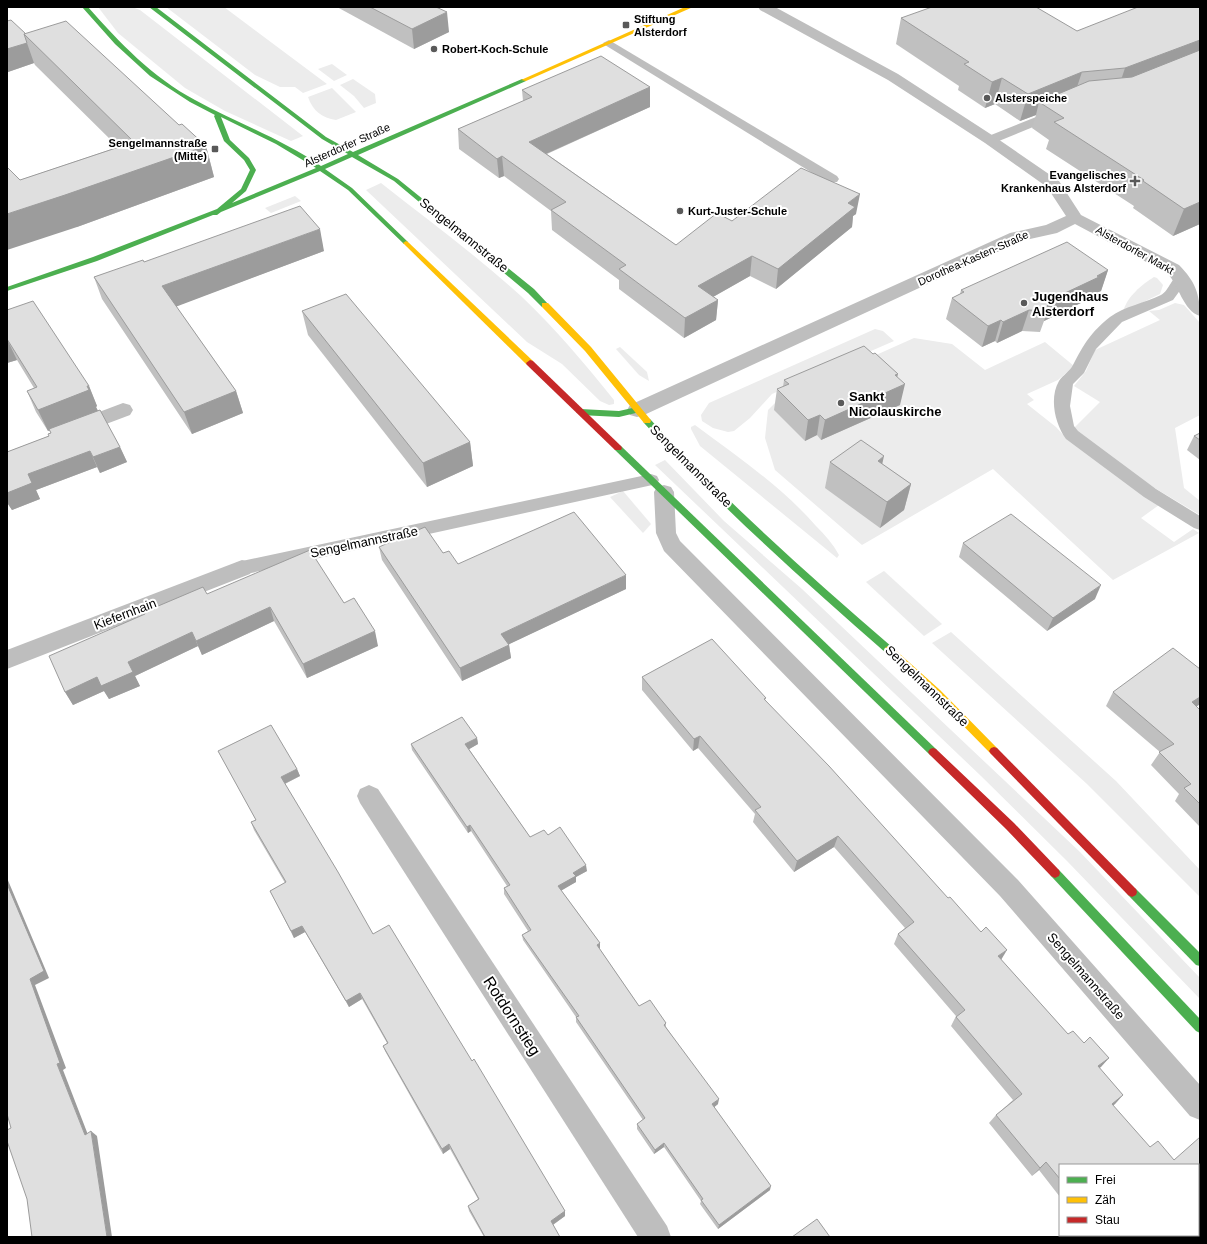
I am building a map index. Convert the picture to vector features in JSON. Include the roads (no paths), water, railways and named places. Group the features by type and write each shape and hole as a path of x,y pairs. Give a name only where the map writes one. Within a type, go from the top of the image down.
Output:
{"main road":[{"path":"85,7 110,38 129,56 176,93 217,116 293,152 350,189 1010,826 1200,1027"},
{"name":"Sengelmannstraße","path":"152,7 324,138 396,180 531,291 588,348 637,410 677,455 768,542 937,693 1200,961"},
{"name":"Alsterdorfer Straße","path":"7,290 215,214 690,7"},
{"path":"215,214 243,193 251,178 253,170 247,160 227,141 217,116"},
{"path":"580,412 612,414 637,410"}],"street":[{"path":"765,7 893,77 990,140 1053,184 1075,218"},
{"name":"Alsterdorfer Markt","path":"1075,218 1126,243 1173,269 1182,278 1190,297 1200,310"},
{"name":"Dorothea-Kasten-Straße","path":"637,410 1016,238 1051,229 1075,218"},
{"path":"1182,278 1200,278"},
{"path":"58,436 123,410"},
{"name":"Sengelmannstraße","path":"657,486 666,533 671,545 1009,888 1200,1106"},
{"name":"Kiefernhain","path":"7,660 242,568"},
{"name":"Rotdornstieg","path":"369,796 656,1237"}],"lane":[{"path":"609,43 832,179"},
{"path":"990,140 1070,106"},
{"path":"1182,278 1168,297 1117,319 1102,332 1089,347 1079,369 1066,383 1062,406 1066,427 1072,435 1150,493 1200,524"},
{"name":"Sengelmannstraße","path":"242,568 657,486"}],"place":[{"name":"Stiftung Alsterdorf","path":"626,25"},
{"name":"Robert-Koch-Schule","path":"434,49"},
{"name":"Alsterspeiche","path":"987,98"},
{"name":"Sengelmannstraße (Mitte)","path":"215,149"},
{"name":"Evangelisches Krankenhaus Alsterdorf","path":"1135,181"},
{"name":"Kurt-Juster-Schule","path":"680,211"},
{"name":"Jugendhaus Alsterdorf","path":"1024,303"},
{"name":"Sankt Nicolauskirche","path":"841,403"}]}
